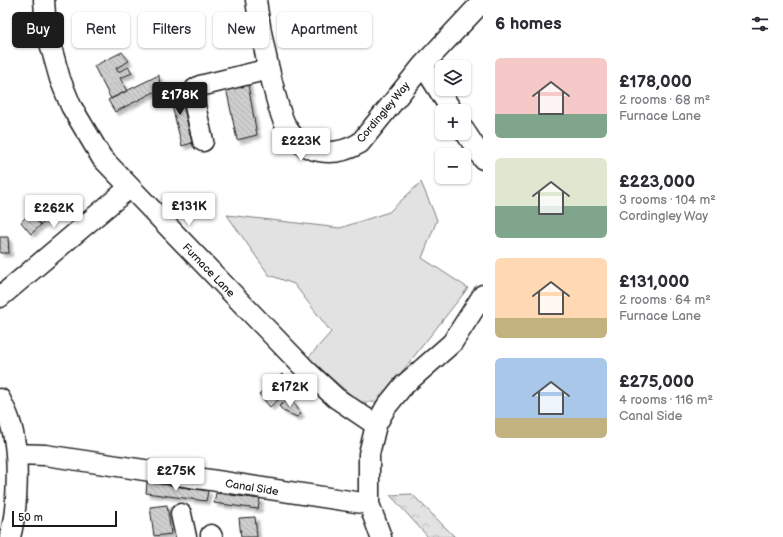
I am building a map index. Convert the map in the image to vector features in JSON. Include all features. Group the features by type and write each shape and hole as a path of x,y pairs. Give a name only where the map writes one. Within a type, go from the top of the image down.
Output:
{"street":[{"name":"Furnace Lane","path":"44,0 46,28 60,79 71,106 102,158 129,188 306,370 336,398 376,425"},
{"name":"Cordingley Way","path":"256,0 269,69 280,111 287,128 296,139 306,147 334,153 348,150 360,143 423,65 483,2"},
{"path":"423,65 448,104"},
{"path":"203,141 193,97 195,89 200,86 269,69"},
{"path":"471,140 483,159"},
{"path":"0,297 129,188"},
{"path":"381,537 369,504 369,454 376,425 386,408 403,386 452,342 483,295"},
{"path":"0,399 10,422 16,452 15,508 17,535"},
{"name":"Canal Side","path":"16,452 45,455 369,504"},
{"path":"181,514 186,537"}],"green space":[{"path":"421,182 437,220 422,258 468,288 378,402 359,402 308,358 331,332 294,284 269,275 227,215 340,228 389,212"},
{"path":"412,494 455,537 428,537 390,495"}],"building":[{"path":"122,52 129,61 116,68 118,72 129,67 132,73 120,78 127,91 111,99 94,66"},
{"path":"159,75 160,89 115,112 108,100"},
{"path":"247,79 257,135 237,140 225,83"},
{"path":"179,88 192,143 182,146 168,90"},
{"path":"40,204 51,217 41,225 30,213"},
{"path":"30,213 41,225 31,234 21,222"},
{"path":"0,237 8,237 9,253 0,253"},
{"path":"282,374 293,387 270,407 259,394"},
{"path":"291,398 301,414 297,417 283,411 279,406"},
{"path":"147,482 208,491 206,501 146,493"},
{"path":"216,493 260,499 258,509 214,503"},
{"path":"167,505 171,534 154,536 150,507"},
{"path":"255,517 257,537 241,537 239,518"}]}
